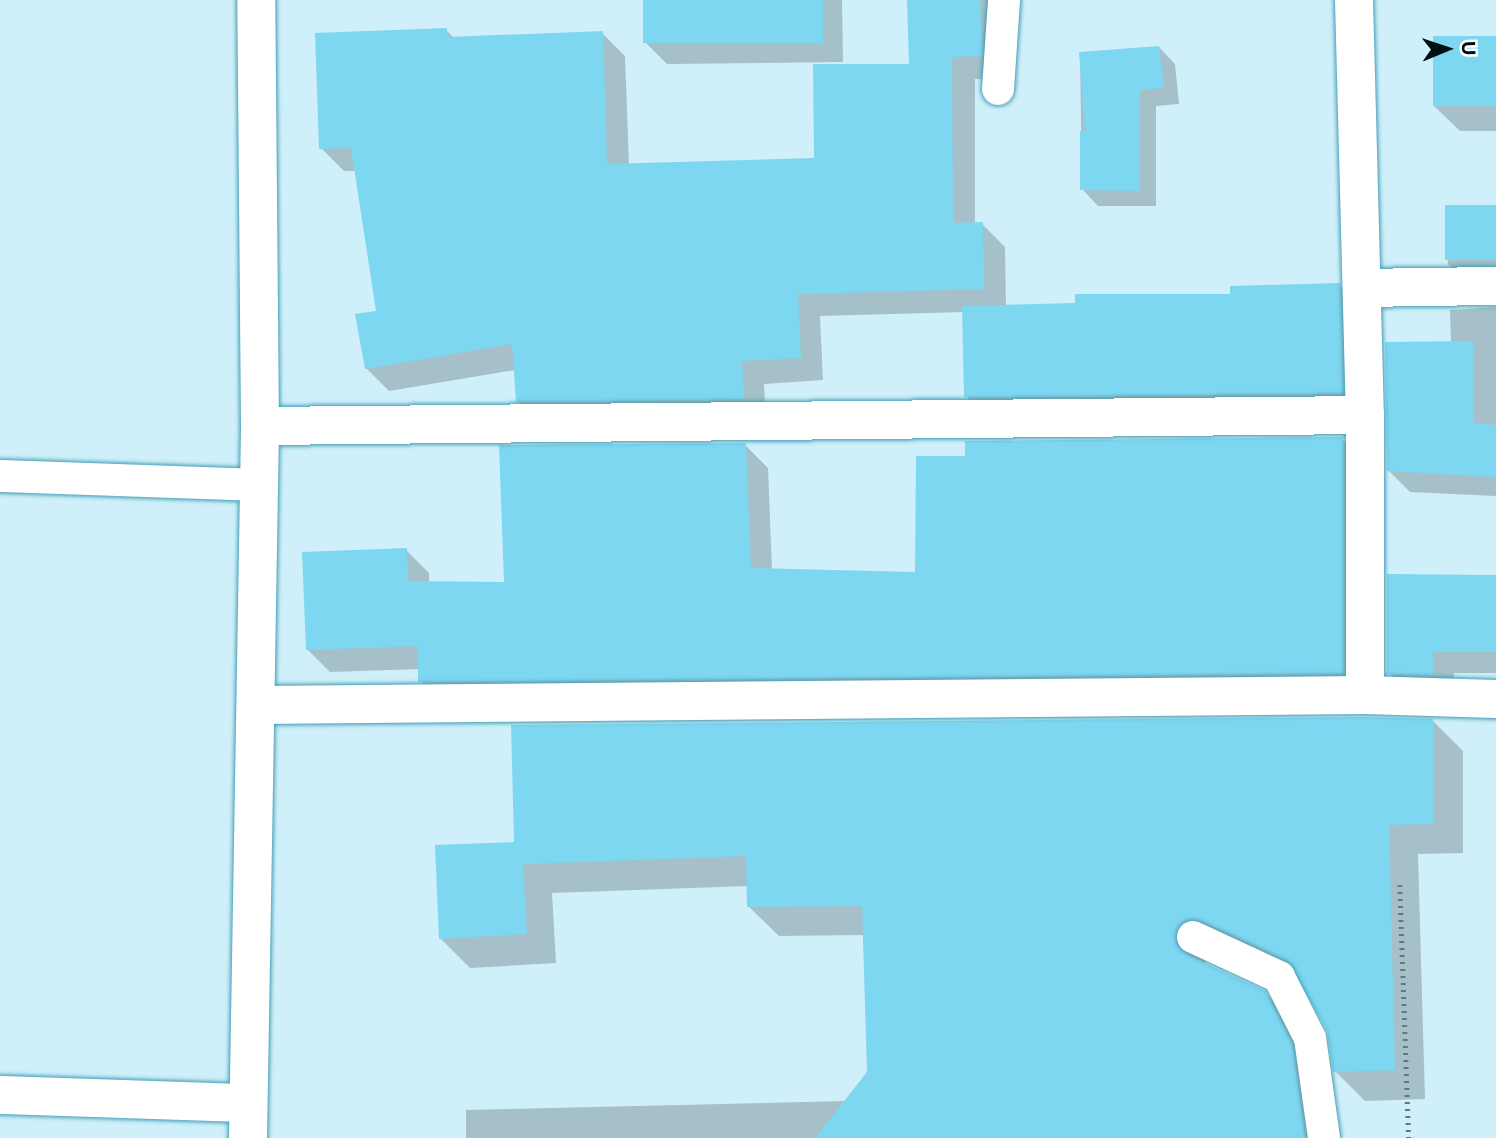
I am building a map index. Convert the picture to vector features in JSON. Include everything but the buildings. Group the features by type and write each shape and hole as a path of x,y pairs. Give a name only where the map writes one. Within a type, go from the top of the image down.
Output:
{"street":[{"path":"0,1095 247,1120 257,705 260,426 256,0"},
{"path":"1354,0 1365,415 1365,695"},
{"path":"1362,288 1496,286"},
{"path":"260,426 1365,415"},
{"path":"257,705 1365,695 1496,699"}],"lane":[{"path":"998,89 1004,0"},
{"path":"0,476 259,485"},
{"path":"1193,937 1279,977 1311,1038 1324,1138"}],"path":[{"path":"1400,885 1409,1138"}]}
